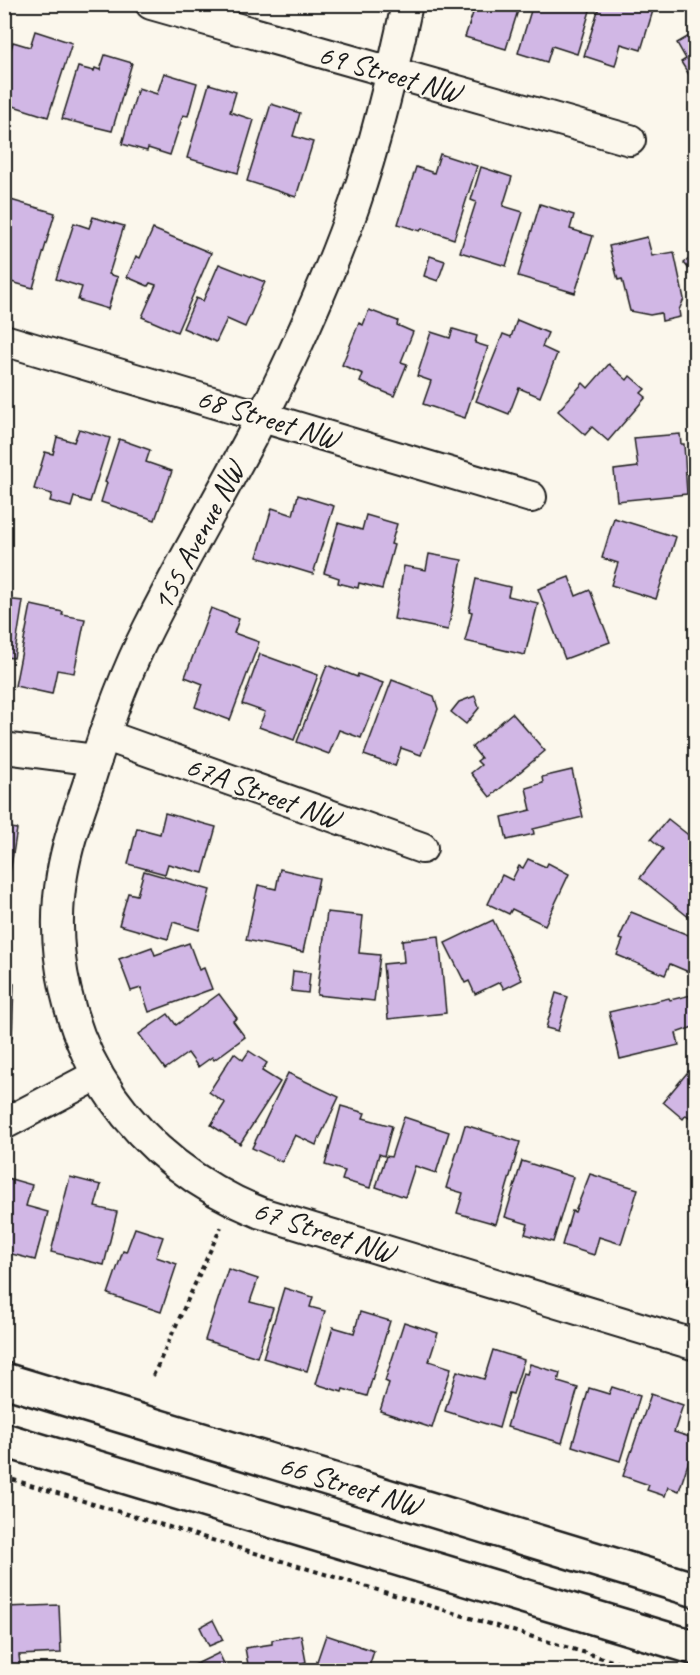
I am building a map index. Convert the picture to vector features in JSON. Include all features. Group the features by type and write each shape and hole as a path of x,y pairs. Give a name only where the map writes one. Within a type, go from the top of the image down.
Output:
{"main road":[{"name":"66 Street NW","path":"4,1380 696,1590"},
{"name":"66 Street NW","path":"4,1440 696,1648"}],"street":[{"name":"69 Street NW","path":"151,4 630,140"},
{"name":"155 Avenue NW","path":"97,1076 78,1032 66,989 59,947 58,909 62,873 100,748 147,630 263,416 311,313 354,204 392,74 407,4"},
{"name":"68 Street NW","path":"4,340 531,497"},
{"name":"67A Street NW","path":"4,748 100,748 422,848"},
{"path":"4,1124 97,1076"},
{"name":"67 Street NW","path":"97,1076 129,1120 153,1146 183,1172 232,1202 261,1213 696,1345"}],"path":[{"path":"153,1376 232,1202"},
{"path":"4,1477 642,1671"}],"building":[{"path":"456,4 520,4 506,49 465,37 473,13 455,7"},
{"path":"533,4 592,4 577,54 552,46 547,62 518,53"},
{"path":"600,4 655,4 641,50 621,44 615,66 584,56"},
{"path":"35,31 72,43 48,117 4,103 4,71 13,42 30,47"},
{"path":"696,32 696,86 681,62 686,59 677,43"},
{"path":"105,55 132,63 112,131 62,119 78,67 94,71 95,68 100,70"},
{"path":"164,73 197,83 188,116 183,115 170,155 148,148 147,151 122,144 138,88 157,94"},
{"path":"209,84 236,92 230,112 254,120 238,173 187,158"},
{"path":"271,104 300,113 293,136 313,142 296,197 247,181"},
{"path":"440,154 477,166 454,239 422,228 420,231 398,224 416,167 434,173"},
{"path":"481,167 512,177 503,206 523,212 506,266 460,252 476,202 471,200"},
{"path":"4,198 55,213 33,288 4,280"},
{"path":"540,204 574,215 570,229 593,236 575,293 518,276"},
{"path":"93,217 124,226 109,274 118,277 108,309 78,300 82,287 56,279 74,223 89,228"},
{"path":"153,229 211,253 177,332 142,317 156,285 150,283 148,286 127,277 136,256 140,258"},
{"path":"647,237 652,256 674,252 684,299 679,310 680,317 662,321 661,313 650,315 630,311 622,279 618,280 609,246"},
{"path":"696,253 696,277 684,263"},
{"path":"430,256 445,261 438,281 424,276"},
{"path":"219,264 265,282 245,327 227,319 216,342 183,328 196,298 203,301"},
{"path":"369,310 398,321 397,325 413,332 401,362 407,364 394,396 360,382 363,374 342,365 359,323 363,325"},
{"path":"517,320 548,333 542,347 557,354 540,397 519,388 509,414 476,401 503,334 511,337"},
{"path":"453,329 477,336 475,343 488,347 465,418 423,404 431,381 417,376 431,332 450,338"},
{"path":"609,364 627,380 630,376 645,389 641,393 646,397 608,441 592,427 585,435 558,411 583,383 588,388"},
{"path":"79,429 110,438 90,502 74,497 71,507 50,501 52,494 34,489 45,452 53,454 57,437 74,442"},
{"path":"680,434 681,444 684,444 687,494 617,501 614,470 638,467 634,438"},
{"path":"119,439 150,450 146,462 172,471 155,520 101,502"},
{"path":"298,495 334,506 313,574 257,557 272,508 293,515"},
{"path":"366,515 397,524 382,589 359,583 358,588 338,583 339,578 324,573 338,523 362,530"},
{"path":"614,518 676,537 656,599 611,585 618,563 602,558"},
{"path":"429,554 462,560 448,630 394,619 404,566 426,570"},
{"path":"569,577 576,596 590,590 610,642 565,659 538,589"},
{"path":"476,579 510,587 508,596 538,603 525,655 465,641 472,612 469,611"},
{"path":"4,599 23,601 14,658 4,657"},
{"path":"31,605 63,612 62,615 85,619 74,673 57,670 52,694 15,686"},
{"path":"211,608 239,619 234,633 259,642 230,720 195,707 203,684 185,677"},
{"path":"260,654 318,675 294,740 259,727 265,712 242,704"},
{"path":"327,665 357,677 358,674 383,683 361,738 339,730 329,754 297,742"},
{"path":"392,680 434,696 438,709 421,755 401,748 395,766 364,755"},
{"path":"475,696 479,708 466,724 451,712 459,702"},
{"path":"512,713 545,751 490,797 471,773 481,765 477,761 481,758 472,747"},
{"path":"572,770 583,817 533,829 534,834 507,840 502,817 531,810 526,788 543,783 542,777"},
{"path":"165,813 216,827 203,873 168,864 165,874 128,864 137,828 160,834"},
{"path":"668,819 696,841 696,923 640,878 663,849 651,839"},
{"path":"4,827 17,829 9,879 4,879"},
{"path":"528,859 546,867 548,863 569,874 545,925 512,909 509,914 488,904 502,875 512,880 519,866 523,868"},
{"path":"280,869 319,878 303,952 246,940 258,885 276,889"},
{"path":"144,871 210,890 199,930 173,922 168,939 119,925 128,893 137,895"},
{"path":"327,912 363,916 359,953 380,955 374,1001 317,995"},
{"path":"631,912 696,938 696,975 670,964 665,975 617,955 623,940 619,939"},
{"path":"493,920 522,980 504,989 500,982 475,994 469,981 465,983 445,943"},
{"path":"439,936 446,1013 388,1019 383,964 404,962 402,940"},
{"path":"189,943 199,970 204,968 212,989 149,1012 141,988 131,991 119,959 152,947 155,955"},
{"path":"293,971 310,973 308,993 291,991"},
{"path":"4,983 14,984 12,1038 4,1038"},
{"path":"556,993 568,997 558,1031 546,1028"},
{"path":"219,994 237,1018 233,1021 245,1037 214,1060 212,1057 198,1067 188,1053 165,1069 139,1034 168,1014 176,1025"},
{"path":"696,994 696,1026 676,1033 679,1045 620,1059 609,1012"},
{"path":"249,1051 267,1063 262,1071 280,1082 240,1144 211,1125 225,1103 209,1092 234,1053 243,1060"},
{"path":"696,1062 696,1122 686,1115 683,1119 663,1102"},
{"path":"288,1073 339,1097 316,1145 295,1135 282,1162 252,1148"},
{"path":"341,1106 365,1113 363,1118 392,1126 384,1156 379,1154 370,1188 342,1180 345,1171 325,1165"},
{"path":"404,1117 449,1132 436,1173 415,1166 405,1197 376,1187 386,1156 391,1157"},
{"path":"465,1125 520,1142 496,1224 457,1213 463,1193 446,1188"},
{"path":"522,1161 573,1177 553,1242 525,1234 528,1224 505,1217"},
{"path":"590,1174 638,1189 621,1244 599,1237 594,1255 562,1245 572,1211 575,1212"},
{"path":"4,1177 32,1185 26,1206 48,1212 35,1260 4,1252"},
{"path":"70,1177 101,1185 95,1207 117,1212 104,1265 51,1252"},
{"path":"135,1228 163,1237 156,1257 177,1264 161,1312 108,1294 123,1251 126,1252"},
{"path":"696,1256 696,1285 688,1283"},
{"path":"228,1269 258,1279 250,1302 273,1308 257,1357 205,1340"},
{"path":"284,1288 313,1297 310,1307 325,1311 307,1371 263,1358"},
{"path":"360,1312 390,1321 367,1396 343,1389 342,1392 316,1384 333,1327 354,1333"},
{"path":"404,1322 438,1333 429,1361 451,1368 432,1428 380,1411 389,1383 385,1381"},
{"path":"493,1350 524,1360 513,1394 509,1393 499,1428 445,1411 457,1371 484,1379"},
{"path":"530,1364 560,1373 558,1382 578,1388 562,1443 507,1427 523,1373 527,1374"},
{"path":"612,1387 640,1396 620,1461 572,1446 589,1388 609,1394"},
{"path":"651,1394 683,1405 674,1432 696,1439 679,1491 668,1487 665,1496 647,1490 649,1485 623,1476"},
{"path":"59,1605 61,1653 19,1655 20,1664 4,1665 6,1607"},
{"path":"213,1620 223,1640 209,1646 200,1627"},
{"path":"301,1635 306,1662 296,1664 297,1670 249,1670 245,1648 272,1644 272,1640"},
{"path":"326,1635 374,1651 368,1670 314,1670"},
{"path":"219,1653 227,1670 184,1670"}]}
